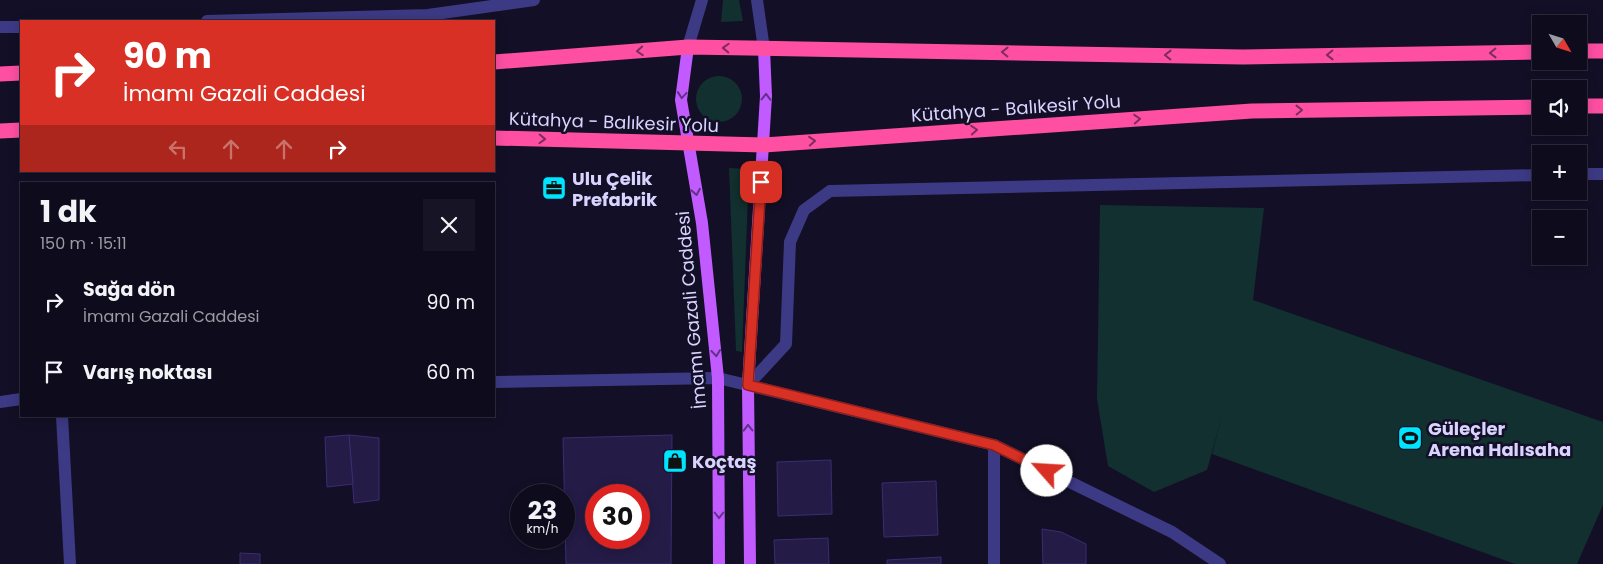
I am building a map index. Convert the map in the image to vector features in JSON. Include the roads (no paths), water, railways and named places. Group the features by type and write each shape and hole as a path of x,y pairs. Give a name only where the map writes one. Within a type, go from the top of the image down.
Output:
{"highway":[{"path":"495,62 688,47 1242,57 1532,52"},
{"path":"1588,51 1603,51"},
{"path":"0,74 20,74"},
{"path":"1587,106 1603,106"},
{"name":"Kütahya - Balıkesir Yolu","path":"495,138 764,145 1252,111 1532,107"},
{"path":"0,131 20,130"}],"main road":[{"name":"İmamı Gazali Caddesi","path":"688,47 681,100 702,224 718,378 719,564"},
{"path":"750,564 748,385 764,145 766,96 764,49"}],"street":[{"path":"244,20 428,15 534,0"},
{"path":"688,47 702,0"},
{"path":"757,0 764,49"},
{"path":"0,27 20,27"},
{"path":"1587,174 1603,174"},
{"path":"748,385 786,344 790,242 804,210 830,191 1532,175"},
{"path":"495,382 718,378 994,445 1172,532 1220,564"},
{"path":"0,402 20,399"},
{"path":"62,417 70,564"},
{"path":"994,445 994,564"}],"place":[{"name":"Ulu Çelik Prefabrik","path":"554,188"},
{"name":"Güleçler Arena Halısaha","path":"1410,438"},
{"name":"Koçtaş","path":"675,461"}]}
